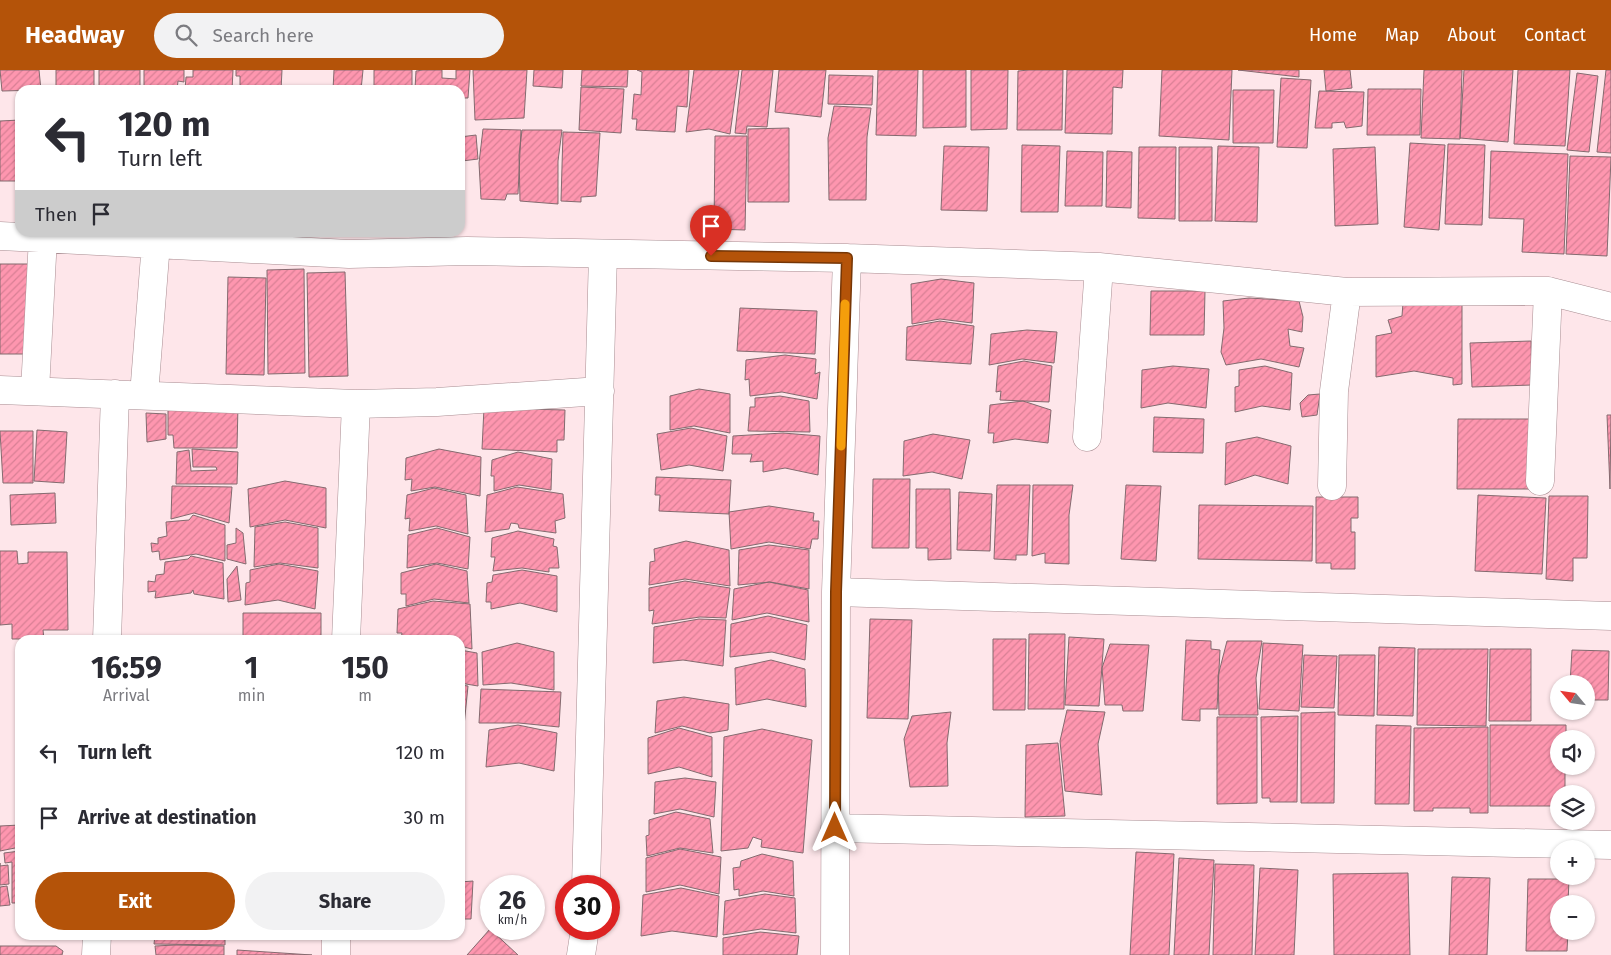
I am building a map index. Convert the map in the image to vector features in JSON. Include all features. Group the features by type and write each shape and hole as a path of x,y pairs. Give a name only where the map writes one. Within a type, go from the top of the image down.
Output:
{"street":[{"path":"0,236 15,236"},
{"path":"34,391 43,237 350,254 467,251 847,258 1099,266 1346,292 1548,291 1611,307"},
{"path":"144,395 156,243"},
{"path":"586,875 603,254"},
{"path":"835,955 836,592 847,258"},
{"path":"1087,437 1099,266"},
{"path":"1540,481 1548,291"},
{"path":"1332,486 1334,391 1346,292"},
{"path":"0,390 356,404 437,402 600,391"},
{"path":"107,635 115,394"},
{"path":"346,635 356,404"},
{"path":"836,592 1611,616"},
{"path":"835,828 1611,845"},
{"path":"96,955 97,940"},
{"path":"336,940 336,955"},
{"path":"582,955 584,940"}],"building":[{"path":"0,70 39,70 40,85 15,85 15,91 2,91"},
{"path":"56,70 94,70 94,85 56,85"},
{"path":"99,70 140,70 140,85 99,85"},
{"path":"144,70 184,70 184,82 178,81 178,85 144,85"},
{"path":"193,70 233,70 232,85 185,85 186,77 193,77"},
{"path":"236,70 282,70 281,85 240,85 240,76 236,76"},
{"path":"334,70 363,70 362,85 333,85"},
{"path":"374,70 412,70 412,85 374,85"},
{"path":"442,70 442,78 456,79 456,70 470,70 468,98 465,98 465,85 415,85 416,71"},
{"path":"473,70 527,70 524,118 475,120"},
{"path":"534,70 563,70 562,88 533,86"},
{"path":"582,70 628,70 627,87 581,86"},
{"path":"637,70 689,70 687,107 677,106 675,132 636,130 637,119 632,119 634,94 641,95 642,72"},
{"path":"694,70 739,70 730,134 709,129 686,132"},
{"path":"742,70 773,70 767,127 747,126 746,134 735,133"},
{"path":"779,70 826,70 821,117 775,112"},
{"path":"878,70 918,70 916,136 876,135"},
{"path":"923,70 966,70 966,127 923,128"},
{"path":"971,70 1008,70 1007,129 971,130"},
{"path":"1063,70 1062,130 1017,130 1018,71"},
{"path":"1067,70 1123,70 1122,88 1113,87 1112,134 1065,133"},
{"path":"1162,70 1232,70 1229,140 1159,136"},
{"path":"1238,70 1299,70 1299,77"},
{"path":"1324,70 1350,70 1352,88 1326,91"},
{"path":"1424,70 1462,70 1460,139 1421,138"},
{"path":"1464,70 1513,70 1508,142 1460,138"},
{"path":"1518,70 1570,70 1565,146 1514,144"},
{"path":"1606,70 1611,70 1611,153 1597,152"},
{"path":"1577,73 1598,76 1589,152 1567,150"},
{"path":"829,75 873,76 872,105 828,104"},
{"path":"1281,78 1311,80 1307,148 1277,147"},
{"path":"581,87 624,89 621,133 579,130"},
{"path":"1368,89 1421,89 1420,135 1367,135"},
{"path":"1233,90 1274,90 1273,143 1233,143"},
{"path":"1319,91 1364,92 1362,126 1346,128 1344,122 1332,123 1332,128 1315,128"},
{"path":"834,106 871,108 867,137 866,200 829,200 828,138"},
{"path":"15,120 15,181 0,181 0,121"},
{"path":"789,128 789,202 748,202 748,129"},
{"path":"483,129 521,130 518,194 507,194 505,200 481,199 479,163"},
{"path":"522,130 562,130 558,161 558,204 520,201 519,155"},
{"path":"563,132 600,133 596,196 581,197 581,202 561,201"},
{"path":"476,135 478,159 465,161 465,136"},
{"path":"715,136 747,136 745,230 714,229"},
{"path":"1410,143 1445,145 1439,230 1404,227"},
{"path":"1448,144 1485,145 1482,225 1445,224"},
{"path":"1022,145 1060,146 1058,212 1021,212"},
{"path":"944,146 989,147 987,211 941,210"},
{"path":"1218,146 1259,147 1257,222 1215,221"},
{"path":"1139,147 1176,147 1175,219 1138,218"},
{"path":"1179,147 1212,147 1212,221 1179,221"},
{"path":"1375,147 1378,224 1335,226 1333,149"},
{"path":"1067,151 1103,152 1102,206 1065,206"},
{"path":"1107,151 1132,152 1131,208 1106,207"},
{"path":"1491,151 1568,154 1564,254 1522,252 1524,219 1489,218"},
{"path":"1570,156 1611,157 1607,256 1566,254"},
{"path":"0,264 30,264 30,354 0,354"},
{"path":"304,269 305,373 268,374 267,270"},
{"path":"345,272 348,376 309,377 307,273"},
{"path":"228,277 266,278 264,375 226,374"},
{"path":"941,279 974,283 972,323 940,319 912,324 911,284"},
{"path":"1151,291 1205,291 1204,335 1150,335"},
{"path":"1249,298 1299,301 1303,317 1302,332 1288,329 1290,346 1304,348 1299,367 1261,359 1226,365 1221,352 1224,328 1223,301"},
{"path":"1462,302 1462,384 1453,385 1453,378 1414,371 1376,377 1376,336 1392,333 1388,320 1402,316 1403,303"},
{"path":"740,308 817,311 815,354 737,351"},
{"path":"940,321 974,326 971,364 906,360 907,327"},
{"path":"1027,330 1057,332 1054,363 1022,359 989,365 991,334"},
{"path":"1531,341 1532,385 1472,387 1470,343"},
{"path":"785,355 816,359 815,374 820,372 817,399 782,392 750,396 749,379 745,380 746,360"},
{"path":"1024,361 1052,366 1049,402 1000,400 1001,391 996,392 998,366"},
{"path":"1173,366 1209,369 1206,408 1168,403 1141,408 1142,370"},
{"path":"1265,366 1292,373 1290,410 1262,406 1235,412 1235,387 1239,386 1239,370"},
{"path":"699,389 730,394 730,433 694,426 670,430 670,396"},
{"path":"1320,394 1317,415 1302,417 1300,403 1308,395"},
{"path":"780,396 809,401 810,432 748,431 750,407 755,407 755,398"},
{"path":"1023,401 1051,410 1048,443 1015,439 993,443 994,433 988,433 990,405"},
{"path":"238,405 237,448 174,448 173,435 168,435 168,410"},
{"path":"484,408 565,410 564,440 557,440 557,452 482,449"},
{"path":"146,413 166,414 166,439 147,442"},
{"path":"1607,415 1611,415 1610,489"},
{"path":"1154,417 1204,419 1203,453 1153,452"},
{"path":"1458,419 1537,419 1537,489 1457,489"},
{"path":"691,428 727,436 723,471 689,465 661,470 657,434"},
{"path":"37,430 67,432 64,483 34,481"},
{"path":"0,431 33,431 33,483 3,483"},
{"path":"783,433 820,436 818,475 785,468 763,472 763,461 750,462 752,454 732,454 733,436"},
{"path":"933,434 970,440 962,479 932,472 903,476 904,441"},
{"path":"1257,437 1291,446 1288,484 1255,475 1225,485 1226,443"},
{"path":"192,449 238,452 237,484 176,484 177,452 189,450 191,471 217,470 216,467 193,467"},
{"path":"439,449 481,457 480,496 435,487 411,491 412,479 405,480 406,458"},
{"path":"518,452 552,459 551,490 519,485 494,491 494,476 491,476 492,460"},
{"path":"656,477 731,480 729,514 659,511 660,495 655,495"},
{"path":"873,479 910,479 909,548 872,548"},
{"path":"285,481 326,488 326,528 285,520 250,527 248,489"},
{"path":"997,485 1030,485 1027,555 1016,555 1016,560 994,559"},
{"path":"1033,485 1073,485 1069,515 1069,564 1045,563 1045,553 1032,556"},
{"path":"1126,485 1161,486 1156,561 1121,559"},
{"path":"172,486 232,487 229,523 194,513 171,519"},
{"path":"517,487 563,494 565,518 555,521 556,533 519,528 518,524 511,523 509,529 485,532 487,495"},
{"path":"434,488 466,495 468,534 436,526 409,531 410,518 405,519 407,495"},
{"path":"916,489 950,489 951,559 928,560 928,548 916,548"},
{"path":"959,492 992,494 990,551 957,550"},
{"path":"55,493 56,523 11,525 10,495"},
{"path":"1478,495 1546,498 1542,574 1475,571"},
{"path":"1549,496 1588,496 1587,558 1573,558 1573,581 1546,579"},
{"path":"1316,497 1358,497 1358,518 1351,518 1351,532 1355,532 1355,569 1331,569 1331,563 1316,563"},
{"path":"1199,505 1313,506 1312,561 1198,559"},
{"path":"769,506 814,513 813,521 819,521 818,539 812,539 810,549 769,542 731,549 729,512"},
{"path":"193,515 225,525 225,561 196,554 160,560 159,551 152,552 151,543 158,544 158,538 167,536 166,522 189,520"},
{"path":"285,522 318,528 318,568 280,563 254,567 255,527"},
{"path":"236,528 243,533 246,564 227,559 227,545 236,543"},
{"path":"437,528 470,537 468,569 437,563 407,568 408,535"},
{"path":"518,531 554,539 553,546 557,547 559,568 549,568 549,572 522,568 493,571 495,557 491,557 492,538"},
{"path":"686,541 729,550 730,586 685,579 649,585 650,562 655,561 654,549"},
{"path":"769,545 809,550 809,589 770,582 738,585 739,550"},
{"path":"0,551 17,551 18,564 28,563 28,552 67,552 68,630 43,630 44,635 15,635 15,639 12,639 12,624 0,625"},
{"path":"191,556 223,563 224,599 194,594 193,590 191,593 155,598 156,591 148,592 148,581 155,582 156,575 164,574 165,562 188,559"},
{"path":"279,564 318,571 315,609 278,600 245,605 246,583 250,582 250,570"},
{"path":"436,564 467,571 469,603 434,599 406,606 406,594 401,594 401,573"},
{"path":"237,566 241,600 228,602 227,579"},
{"path":"522,570 557,576 557,612 520,603 491,609 491,602 486,602 487,583 492,582 493,575"},
{"path":"685,581 730,588 726,618 700,617 652,624 654,610 649,611 649,588"},
{"path":"769,582 808,590 809,622 767,613 732,620 734,589"},
{"path":"433,601 470,604 472,649 465,647 465,635 402,635 402,633 397,633 398,609"},
{"path":"243,613 321,613 321,635 243,635"},
{"path":"768,616 807,625 805,660 772,652 730,657 731,624"},
{"path":"699,619 726,620 723,666 683,660 653,663 654,627"},
{"path":"870,619 912,620 908,719 867,718"},
{"path":"1029,634 1065,634 1064,709 1028,709"},
{"path":"1069,637 1104,639 1099,706 1065,705"},
{"path":"993,639 1026,639 1025,710 993,710"},
{"path":"1186,640 1211,641 1211,649 1220,650 1217,709 1200,709 1200,721 1182,720"},
{"path":"1227,641 1262,641 1256,678 1258,715 1219,715 1218,676"},
{"path":"517,643 554,652 554,690 511,683 483,685 482,652"},
{"path":"1263,643 1303,645 1299,711 1259,709"},
{"path":"1110,644 1149,645 1143,711 1123,711 1122,705 1105,705 1102,668"},
{"path":"1379,647 1415,648 1413,716 1377,715"},
{"path":"1418,649 1488,649 1486,726 1417,725"},
{"path":"1490,649 1531,649 1531,721 1489,721"},
{"path":"1572,650 1609,651 1608,700 1595,700 1595,675 1571,675"},
{"path":"465,651 477,653 478,686 465,684"},
{"path":"1304,655 1337,656 1334,708 1301,707"},
{"path":"1339,655 1375,655 1374,716 1338,715"},
{"path":"771,660 805,669 806,707 767,699 736,705 735,668"},
{"path":"465,686 468,686 465,716"},
{"path":"481,689 561,692 559,727 519,723 479,723"},
{"path":"684,697 729,704 728,730 710,733 682,726 655,733 657,701"},
{"path":"1067,710 1105,712 1098,744 1102,795 1065,791 1060,741"},
{"path":"951,712 947,743 948,786 910,787 904,739 912,716"},
{"path":"1335,712 1334,803 1301,803 1301,713"},
{"path":"1298,716 1297,802 1270,802 1270,798 1262,798 1261,717"},
{"path":"1217,717 1257,717 1257,803 1217,804"},
{"path":"518,725 557,733 554,771 519,763 486,767 489,730"},
{"path":"1376,725 1411,726 1409,804 1375,804"},
{"path":"1490,725 1566,725 1566,730 1550,730 1550,775 1565,775 1565,785 1550,785 1550,806 1490,806"},
{"path":"1488,727 1488,813 1470,813 1470,808 1433,808 1433,811 1414,811 1414,728"},
{"path":"679,728 712,737 712,777 679,767 648,774 648,738"},
{"path":"762,729 812,740 803,853 761,847 762,840 753,837 748,848 721,851 724,737"},
{"path":"1058,743 1065,816 1025,817 1026,745"},
{"path":"685,778 716,782 714,817 680,809 654,814 655,782"},
{"path":"676,812 710,819 713,853 680,848 647,856 646,836 649,835 649,820"},
{"path":"15,825 15,848 0,851 0,826"},
{"path":"680,849 721,857 719,894 680,885 646,892 646,858"},
{"path":"15,852 15,903 12,903 12,862 5,863 4,853"},
{"path":"1136,852 1174,854 1169,955 1130,955"},
{"path":"762,854 793,861 794,896 763,891 739,896 739,889 734,890 733,868 740,867 741,861"},
{"path":"1179,858 1214,860 1209,955 1174,955"},
{"path":"1215,864 1254,865 1252,955 1213,955"},
{"path":"8,865 9,884 0,885 0,866"},
{"path":"1260,868 1298,870 1294,955 1255,955"},
{"path":"1408,873 1410,955 1334,955 1333,874"},
{"path":"1452,877 1490,878 1487,955 1449,955"},
{"path":"1528,879 1550,879 1550,885 1569,885 1568,895 1550,895 1550,940 1568,940 1567,951 1526,951"},
{"path":"473,881 471,919 465,919 465,882"},
{"path":"7,886 10,905 0,906 0,887"},
{"path":"681,888 719,896 717,937 672,931 641,936 643,895"},
{"path":"765,894 795,898 796,933 761,929 723,935 725,901"},
{"path":"760,932 799,936 797,955 723,955 723,938"},
{"path":"154,940 225,940 225,945 154,944"},
{"path":"480,940 502,940 518,955 467,955"},
{"path":"0,946 56,946 63,951 62,955 0,955"},
{"path":"155,946 224,946 224,955 156,955"},
{"path":"237,950 312,955 237,955"}],"slow traffic":[{"path":"841,446 845,304"}],"route":[{"path":"711,256 847,258 836,592 835,828"}]}
